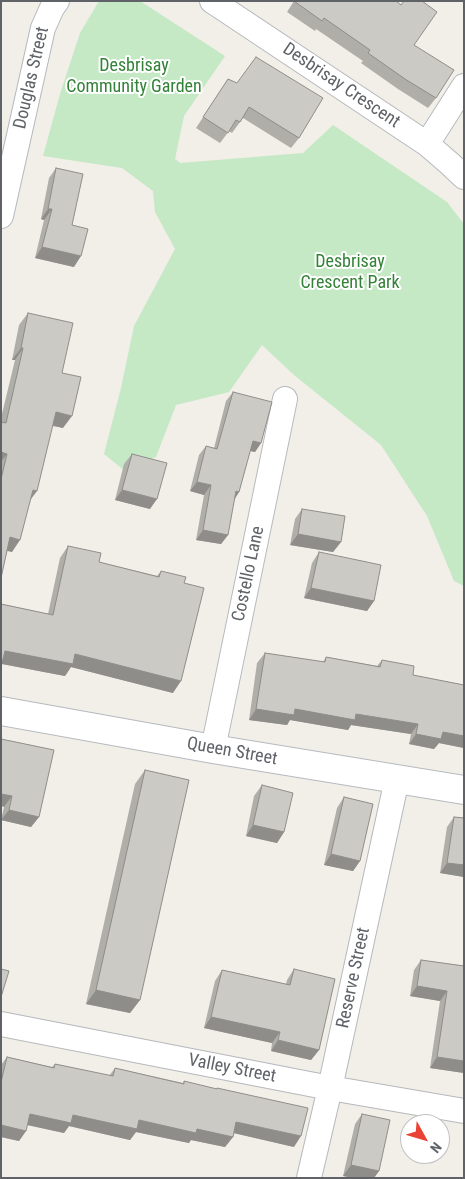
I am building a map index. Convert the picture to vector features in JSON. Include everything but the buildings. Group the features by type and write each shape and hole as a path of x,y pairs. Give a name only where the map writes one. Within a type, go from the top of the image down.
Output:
{"street":[{"name":"Desbrisay Crescent","path":"212,1 427,144 464,177"},
{"name":"Douglas Street","path":"1,216 42,28 52,3"},
{"path":"427,144 464,86"},
{"name":"Costello Lane","path":"213,749 285,399"},
{"name":"Queen Street","path":"1,711 213,749 464,790"},
{"name":"Reserve Street","path":"310,1178 397,779"},
{"name":"Valley Street","path":"1,1024 330,1088 464,1111"}],"green space":[{"name":"Desbrisay Crescent Park","path":"99,1 140,1 225,56 184,116 175,159 180,163 303,153 333,125 447,202 464,224 464,586 454,581 427,516 381,445 294,375 262,345 229,392 176,405 156,457 125,471 104,454 134,326 175,249 155,212 153,191 122,168 43,156 60,94 80,33"}],"park label":[{"name":"Desbrisay Community Garden","path":"134,76"}]}
